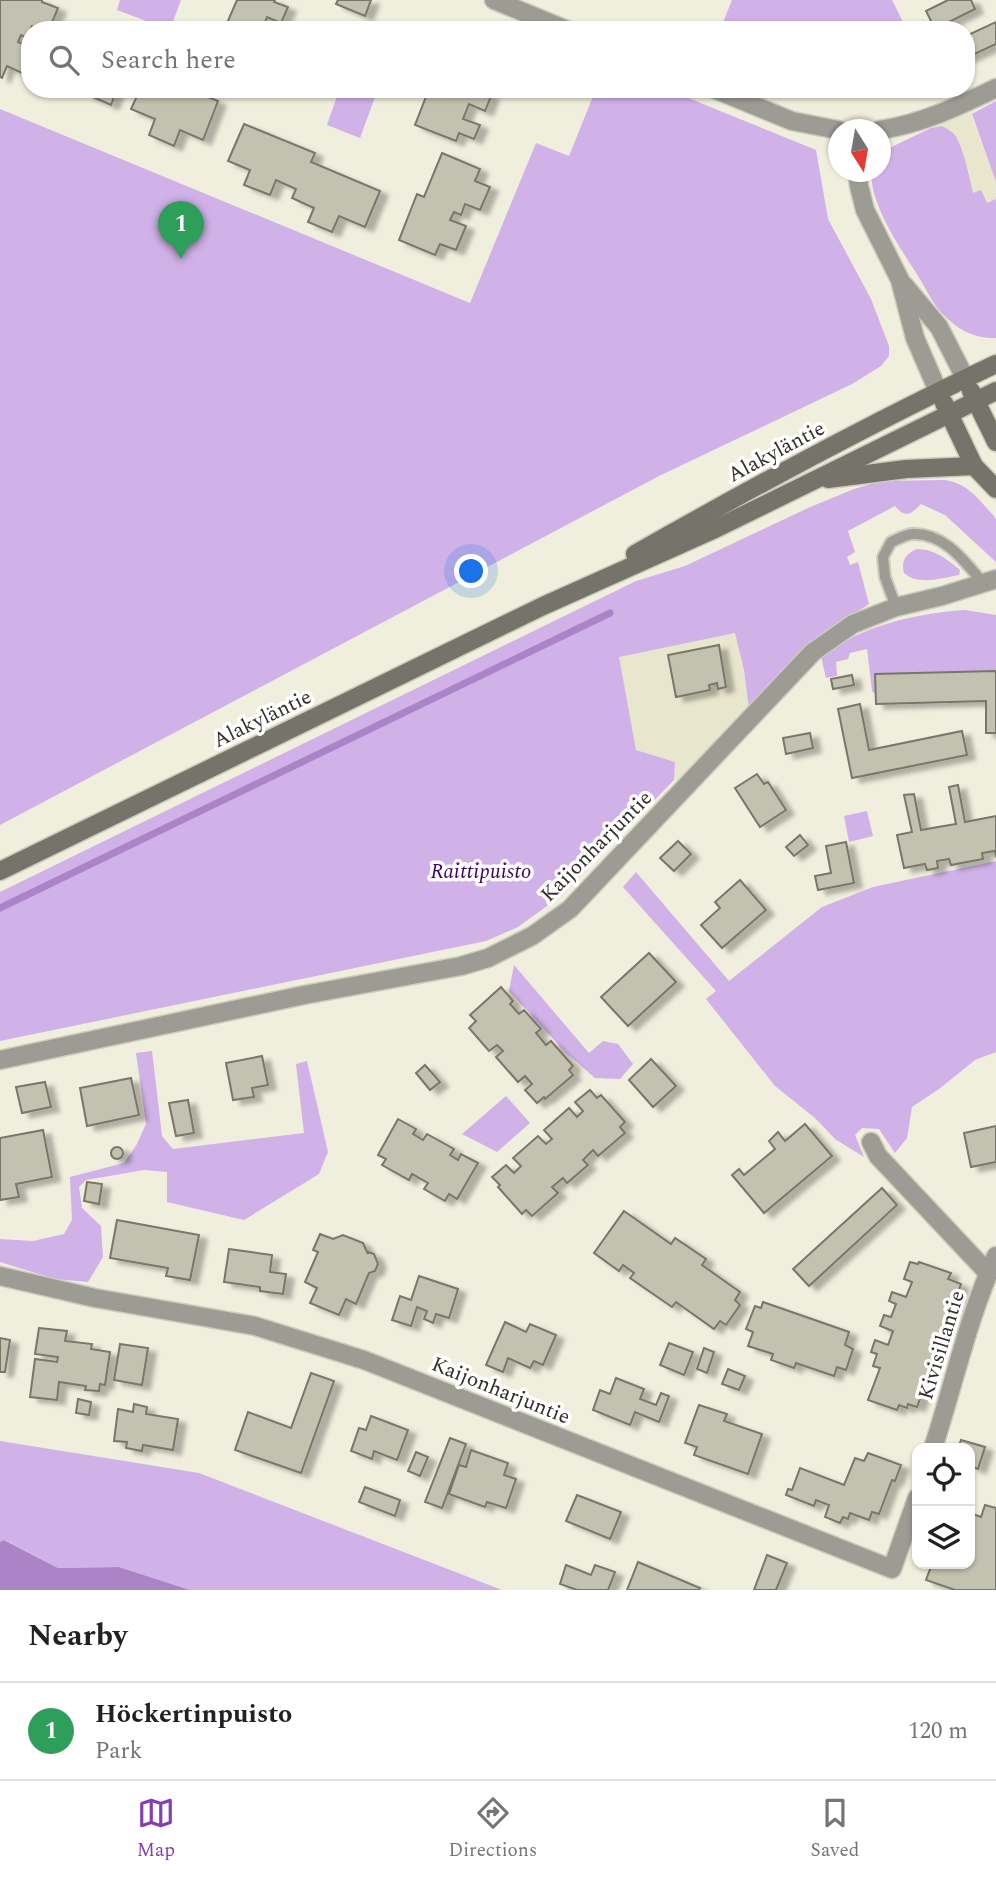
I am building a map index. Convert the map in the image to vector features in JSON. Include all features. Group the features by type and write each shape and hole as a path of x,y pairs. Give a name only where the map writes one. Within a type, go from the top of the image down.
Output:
{"main road":[{"name":"Alakyläntie","path":"543,606 707,513 938,391 996,364"},
{"path":"965,378 996,442"},
{"path":"938,391 974,466 996,489"},
{"name":"Alakyläntie","path":"0,872 543,606 715,529 996,391"},
{"path":"814,481 906,469 974,466"}],"street":[{"path":"494,0 545,21"},
{"path":"891,127 924,119 996,88"},
{"path":"736,98 792,121 828,128"},
{"path":"859,182 865,210 900,280 915,338 938,391"},
{"path":"900,280 939,327 965,378"},
{"name":"Kaijonharjuntie","path":"0,1060 303,995 461,966 488,958 532,936 570,909 813,652 853,624 896,607 990,581"},
{"path":"871,1143 877,1156 988,1273"},
{"name":"Kivisillantie","path":"935,1443 988,1273 996,1256"},
{"name":"Kaijonharjuntie","path":"0,1276 95,1298 255,1326 365,1360 892,1569 914,1506"}],"lane":[{"path":"896,607 885,577 883,557 891,542 909,534 923,534 940,540 990,581"}],"shaded area":[{"path":"974,112 972,118 996,182 996,199 987,203 973,193 969,172 952,131 942,127 931,128"},
{"path":"735,633 749,704 677,781 674,780 675,762 636,750 618,657"},
{"path":"4,1540 58,1568 119,1567 190,1590 0,1590 0,1542"}],"green space":[{"path":"120,0 181,0 173,21 146,21 117,10"},
{"path":"732,0 892,0 902,21 724,21"},
{"path":"336,98 375,98 360,138 327,125"},
{"path":"592,98 688,98 816,150 828,219 871,299 889,346 889,356 881,366 852,384 659,476 0,825 0,109 470,303 536,143 569,156"},
{"path":"996,101 996,182 972,114"},
{"path":"942,126 956,136 973,193 981,190 987,203 996,199 996,338 980,337 965,331 952,323 937,307 888,227 876,199 872,182 891,182 891,147 931,128"},
{"name":"Raittipuisto","path":"945,480 967,489 994,516 996,562 945,515 921,504 908,514 902,513 895,506 848,531 855,552 847,557 850,565 858,562 869,604 813,640 749,709 744,670 735,633 619,657 636,750 675,762 674,780 562,895 518,927 486,941 0,1041 0,892 636,581 685,566 854,489 881,481"},
{"path":"917,549 934,552 944,558 959,569 959,575 930,580 910,577 904,573 904,561 909,553"},
{"path":"965,610 996,615 996,671 875,674 875,694 872,691 867,649 850,653 848,659 836,662 837,676 826,678 821,656 854,636 908,618"},
{"path":"867,811 873,836 849,842 844,816"},
{"path":"996,861 996,1052 975,1060 912,1107 907,1138 895,1153 879,1129 862,1128 855,1135 864,1157 835,1139 815,1118 775,1086 706,999 716,991 623,887 636,872 729,981 822,907 873,887"},
{"path":"514,965 589,1053 603,1041 618,1044 633,1064 620,1079 595,1078 565,1052 509,991"},
{"path":"152,1051 162,1136 173,1149 304,1133 296,1064 307,1061 328,1152 319,1174 244,1220 167,1202 167,1172 144,1170 86,1180 79,1187 82,1208 101,1226 103,1257 88,1282 55,1279 0,1262 0,1239 33,1241 64,1234 72,1220 70,1177 124,1163 146,1124 136,1053"},
{"path":"506,1096 530,1123 497,1152 462,1134"},
{"path":"0,1441 199,1473 502,1590 190,1590 119,1567 58,1568 5,1540 0,1542"}],"building":[{"path":"0,0 42,0 58,8 53,21 21,21 18,42 21,43 21,73 7,66 2,78"},
{"path":"237,0 275,0 274,2 288,7 282,21 267,17 265,21 228,21"},
{"path":"338,0 371,0 365,16 336,4"},
{"path":"948,0 971,0 975,9 951,21 931,21 926,11"},
{"path":"996,22 996,44 975,54 975,32"},
{"path":"95,98 114,98 111,105"},
{"path":"136,98 210,98 218,101 203,140 180,130 174,146 149,135 155,119 131,109"},
{"path":"426,98 490,98 485,111 469,104 463,119 480,125 474,139 459,133 456,141 415,125"},
{"path":"244,124 315,153 311,162 380,191 365,227 339,216 332,232 308,222 314,208 292,198 296,189 276,180 270,195 244,185 250,170 228,161"},
{"path":"442,153 480,169 475,181 490,187 480,210 465,204 461,215 454,212 450,220 466,226 456,250 440,244 435,255 399,240 417,194 424,197"},
{"path":"719,645 726,687 718,689 717,683 709,685 710,690 676,697 668,655"},
{"path":"996,671 996,733 986,733 986,701 876,704 875,674"},
{"path":"852,675 854,685 833,689 831,679"},
{"path":"860,704 869,750 962,731 967,755 852,778 838,709"},
{"path":"810,733 813,748 786,754 783,738"},
{"path":"757,774 764,784 768,782 786,810 760,827 735,788"},
{"path":"958,785 965,822 996,816 996,857 995,851 982,853 983,859 951,865 949,859 937,861 938,868 927,870 925,864 904,868 897,835 912,832 904,795 914,794 921,830 956,824 949,787"},
{"path":"800,835 808,845 794,856 786,847"},
{"path":"678,841 691,854 674,871 660,858"},
{"path":"846,842 854,883 818,890 815,876 831,873 826,846"},
{"path":"740,880 766,910 722,948 701,925 720,908 715,902"},
{"path":"649,953 676,982 628,1026 601,997"},
{"path":"501,987 513,1001 510,1004 519,1014 524,1010 541,1029 536,1033 546,1045 551,1041 573,1066 569,1070 573,1075 537,1103 525,1090 532,1084 525,1076 518,1082 496,1057 503,1051 497,1045 489,1051 469,1028 476,1021 470,1015"},
{"path":"262,1056 268,1085 252,1088 254,1097 233,1100 226,1063"},
{"path":"651,1059 676,1086 653,1107 629,1080"},
{"path":"425,1065 440,1082 430,1090 416,1073"},
{"path":"131,1078 139,1115 87,1126 80,1088"},
{"path":"45,1082 51,1107 22,1113 16,1087"},
{"path":"590,1090 597,1098 601,1095 625,1122 620,1127 625,1133 598,1156 593,1150 583,1160 588,1165 567,1183 563,1178 552,1187 558,1193 532,1216 526,1210 522,1214 492,1177 506,1165 514,1173 521,1166 513,1158 538,1136 546,1144 552,1139 544,1130 569,1108 577,1117 583,1111 575,1102"},
{"path":"188,1100 194,1133 176,1136 169,1103"},
{"path":"398,1119 416,1129 413,1134 423,1140 427,1134 454,1149 450,1155 458,1160 461,1154 478,1163 457,1199 449,1194 445,1201 424,1189 428,1183 412,1174 409,1180 382,1165 386,1159 378,1155"},
{"path":"805,1124 832,1156 764,1213 732,1175 739,1169 744,1175 775,1149 769,1141 778,1132 785,1141"},
{"path":"996,1126 996,1162 971,1167 964,1133"},
{"path":"43,1130 52,1177 16,1184 19,1197 0,1200 0,1138"},
{"path":"112,1148 122,1148 122,1158 112,1158"},
{"path":"87,1182 102,1184 99,1204 84,1201"},
{"path":"882,1188 897,1205 809,1286 793,1269"},
{"path":"624,1211 671,1244 675,1238 706,1259 702,1265 740,1292 735,1300 740,1305 726,1325 720,1321 714,1329 676,1302 672,1307 630,1278 634,1273 623,1265 619,1271 594,1253"},
{"path":"117,1220 199,1235 190,1280 166,1276 168,1268 110,1258"},
{"path":"320,1234 333,1239 343,1235 363,1243 368,1254 374,1254 378,1264 375,1271 369,1273 356,1304 346,1299 339,1315 310,1303 317,1288 305,1282 318,1252 313,1250"},
{"path":"229,1249 272,1255 270,1272 286,1274 283,1294 260,1291 260,1287 224,1282"},
{"path":"910,1262 919,1262 951,1273 948,1279 961,1284 917,1407 899,1405 897,1410 868,1400 880,1368 873,1366 877,1354 871,1352 875,1340 888,1345 893,1331 880,1326 884,1315 891,1317 896,1304 889,1301 892,1292 906,1297 912,1282 904,1279"},
{"path":"419,1276 458,1289 449,1318 436,1314 433,1323 424,1319 427,1311 417,1307 411,1326 392,1320 400,1296 411,1300"},
{"path":"763,1302 849,1332 845,1345 853,1349 846,1370 837,1367 834,1376 796,1363 794,1368 771,1360 773,1354 748,1346 753,1332 746,1329 755,1306 761,1308"},
{"path":"505,1322 526,1332 530,1324 556,1335 543,1365 534,1361 530,1368 508,1358 503,1372 486,1365"},
{"path":"39,1328 67,1331 65,1341 92,1344 91,1349 110,1352 105,1385 100,1384 99,1391 59,1382 57,1400 30,1397 35,1359 57,1362 58,1357 35,1354"},
{"path":"0,1338 10,1340 5,1372 0,1372"},
{"path":"669,1343 693,1352 684,1375 660,1365"},
{"path":"120,1344 148,1348 142,1385 114,1380"},
{"path":"704,1348 714,1352 707,1373 697,1369"},
{"path":"728,1369 745,1376 739,1390 722,1384"},
{"path":"311,1373 334,1381 301,1473 235,1450 248,1412 291,1428"},
{"path":"616,1378 644,1389 640,1399 656,1405 661,1393 669,1396 659,1422 635,1412 630,1425 593,1410 600,1390 610,1394"},
{"path":"78,1399 91,1402 89,1415 76,1413"},
{"path":"134,1404 147,1407 146,1414 178,1419 173,1450 143,1445 142,1451 126,1448 127,1442 114,1441 118,1409 133,1412"},
{"path":"699,1405 727,1414 724,1421 762,1434 748,1474 694,1455 697,1447 685,1443"},
{"path":"371,1416 408,1430 397,1460 374,1451 372,1459 351,1451 359,1428 366,1430"},
{"path":"450,1438 466,1444 442,1508 425,1502"},
{"path":"975,1444 985,1447 978,1469 975,1468"},
{"path":"471,1450 508,1463 504,1475 516,1479 506,1508 487,1502 485,1507 449,1494 459,1465 466,1467"},
{"path":"416,1452 428,1457 420,1476 408,1471"},
{"path":"868,1453 901,1465 879,1514 872,1512 869,1520 850,1513 848,1519 843,1517 840,1523 825,1517 829,1505 816,1500 814,1506 786,1495 788,1489 792,1490 800,1468 844,1485 855,1458 864,1461"},
{"path":"365,1487 400,1500 395,1516 359,1502"},
{"path":"577,1495 621,1512 610,1539 566,1521"},
{"path":"985,1505 996,1508 996,1590 955,1590 926,1580 930,1569 975,1569 975,1515 981,1517"},
{"path":"767,1555 787,1563 776,1590 754,1590"},
{"path":"638,1562 700,1588 627,1590"},
{"path":"566,1565 591,1575 595,1565 615,1572 608,1590 577,1590 560,1584"}],"waterway":[{"path":"0,908 610,613"}],"place":[{"name":"Höckertinpuisto","path":"181,259"}]}
